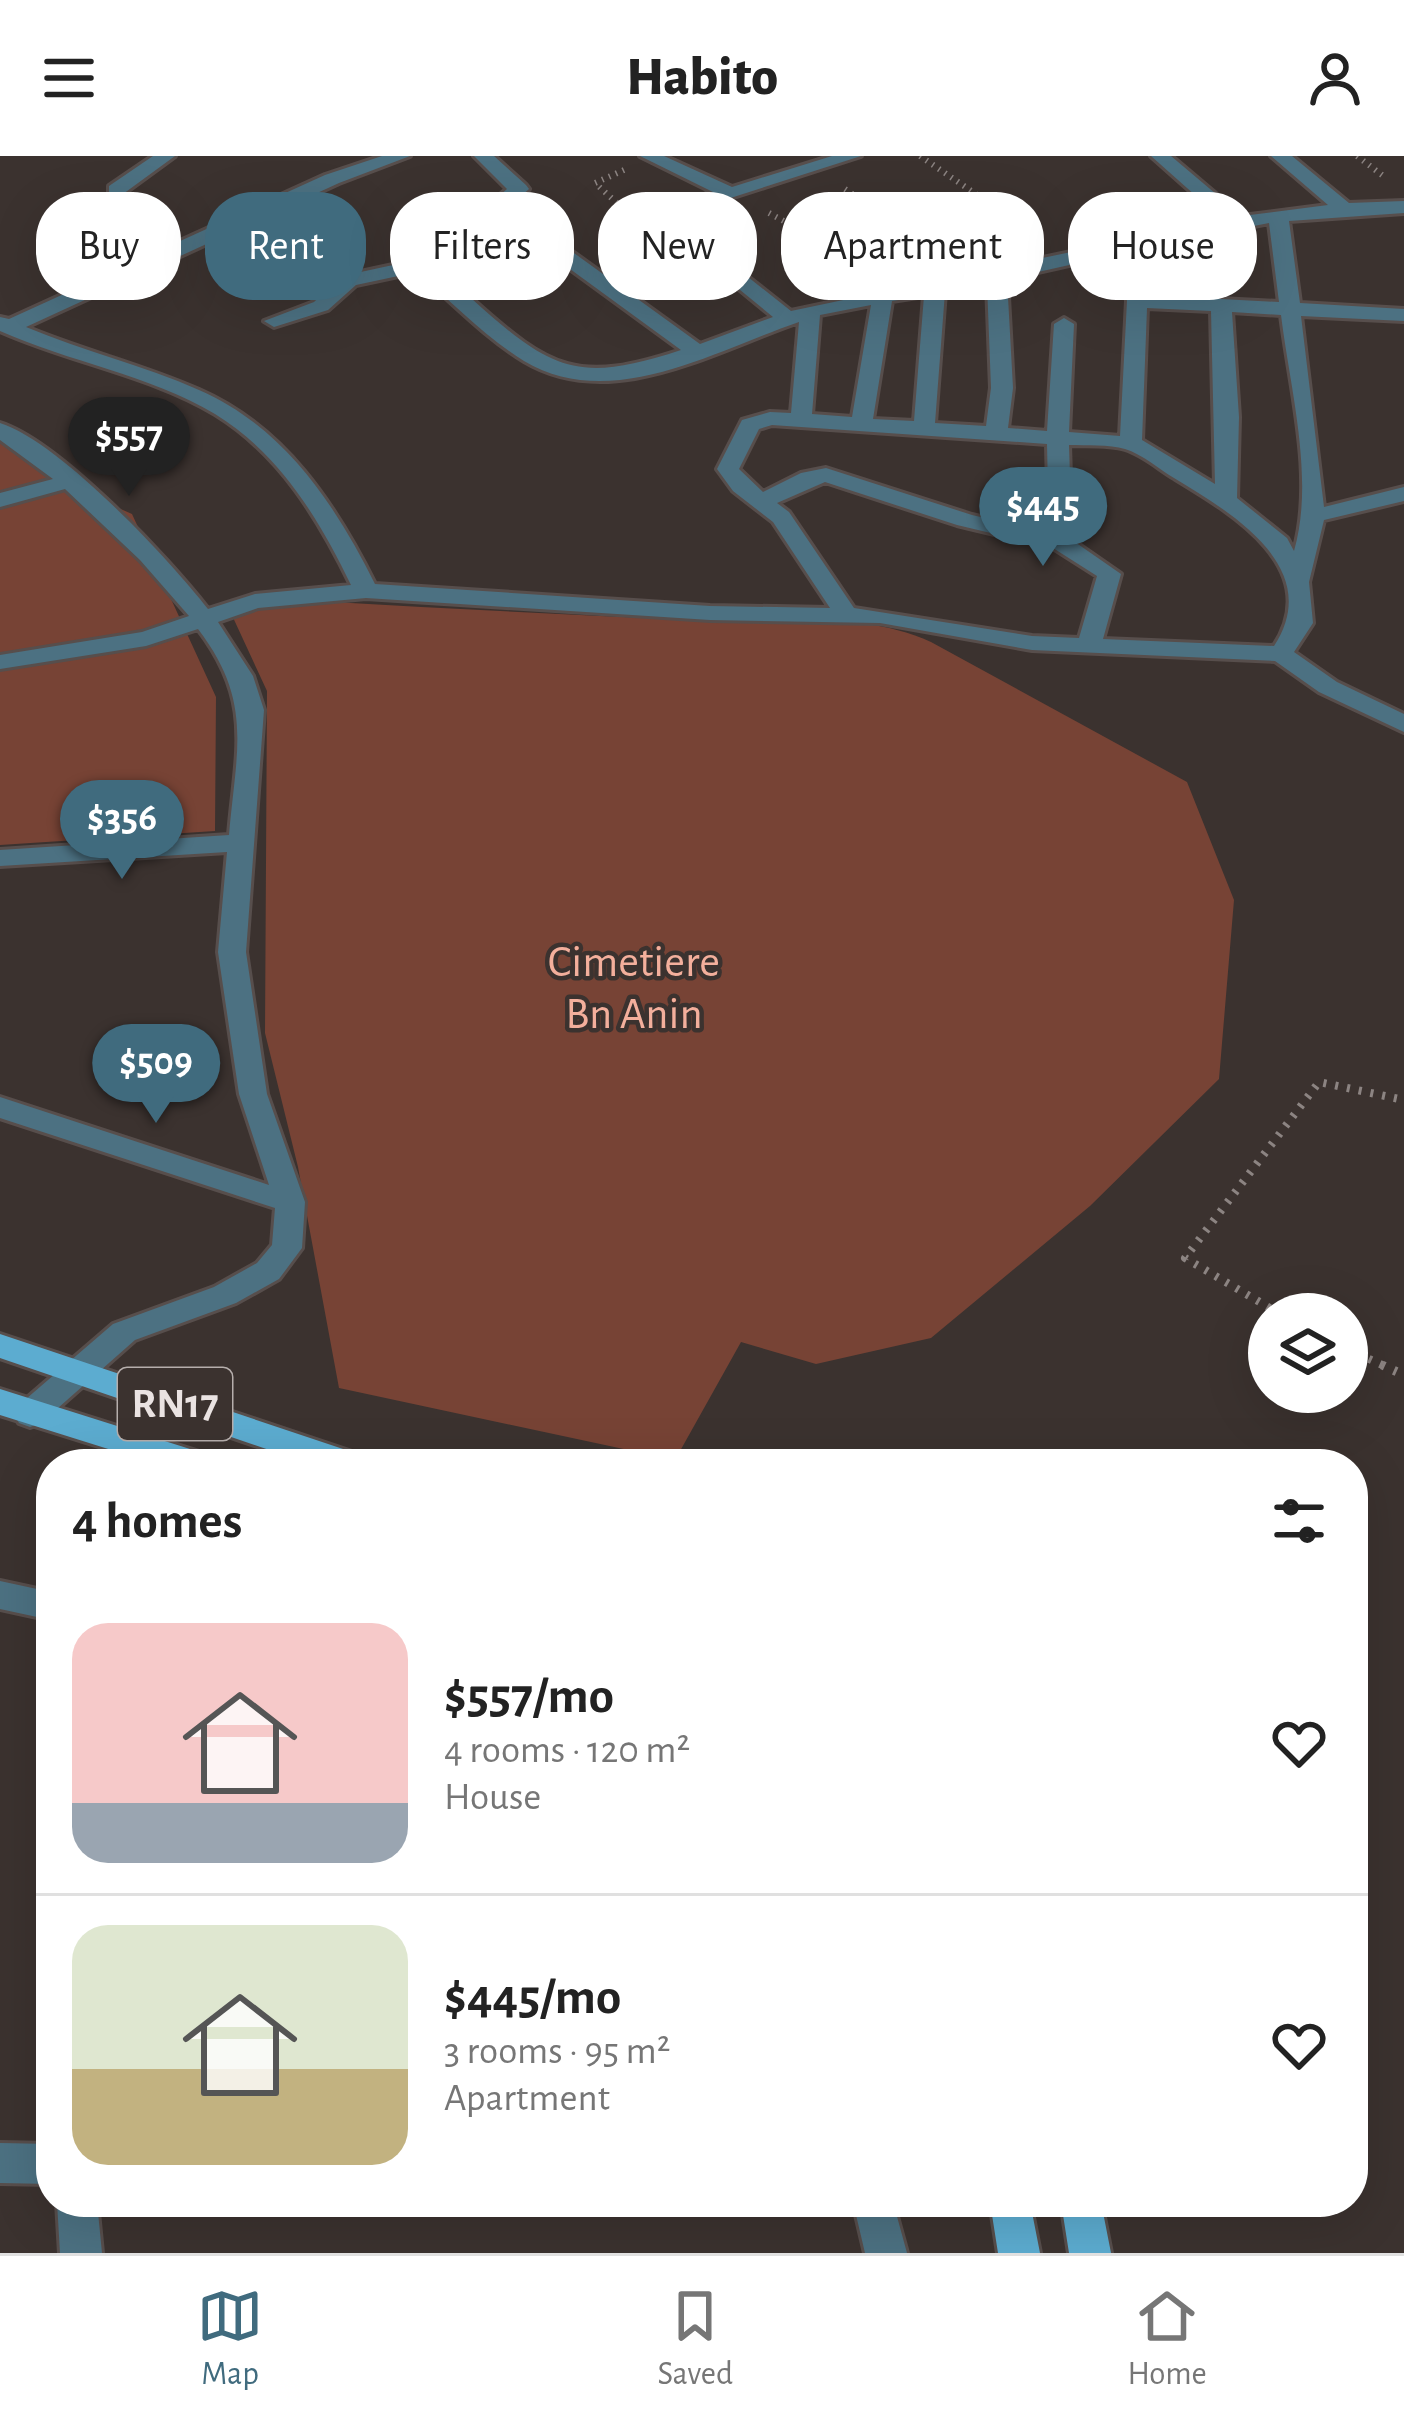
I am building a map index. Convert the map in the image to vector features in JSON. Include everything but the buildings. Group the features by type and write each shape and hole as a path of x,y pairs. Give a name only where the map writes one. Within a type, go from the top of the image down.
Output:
{"main road":[{"name":"RN17","path":"0,1346 305,1449"},
{"name":"RN17","path":"15,1408 148,1449"},
{"path":"1012,2217 1018,2253"},
{"path":"1084,2217 1090,2253"}],"street":[{"path":"116,190 166,156"},
{"path":"4,325 332,179 401,156"},
{"path":"483,156 511,166 519,189 503,201 502,211 695,350"},
{"path":"733,192 853,156"},
{"path":"1160,156 1202,192"},
{"path":"1280,156 1342,207"},
{"path":"651,157 728,192"},
{"path":"1257,218 1342,207 1404,208"},
{"path":"1277,215 1313,516 1297,582 1301,623 1281,654"},
{"path":"274,321 321,306 349,280 421,265 500,333 577,377 614,376 787,318 859,300"},
{"path":"757,294 787,318"},
{"path":"861,426 882,300"},
{"path":"924,430 934,300"},
{"path":"990,300 1002,388 995,434"},
{"path":"1131,443 1137,301 1404,315"},
{"path":"1220,305 1228,417 1226,500"},
{"path":"801,421 810,312"},
{"path":"1061,543 1058,438 1064,324"},
{"path":"4,325 194,395 263,441 319,505 366,591"},
{"path":"846,614 781,517 728,470 743,433 770,418 1131,443 1226,500 1279,543 1297,582"},
{"path":"0,430 70,481 207,618 236,659 248,686 252,710 232,952 253,1094 290,1202 287,1248 268,1271 225,1295 124,1332 79,1371 15,1408"},
{"path":"764,501 809,478 826,475 965,520 1061,543 1109,574 1088,648"},
{"path":"0,500 70,481"},
{"path":"1313,516 1404,494"},
{"path":"0,662 146,639 255,602 366,591 710,613 880,616 991,639 1088,648 1281,654 1328,687 1404,724"},
{"path":"0,858 240,843"},
{"path":"0,1107 49,1127 290,1202"},
{"path":"0,1595 36,1603"},
{"path":"0,2163 36,2164"},
{"path":"78,2217 81,2253"},
{"path":"877,2217 886,2253"}],"path":[{"path":"920,156 1068,257"},
{"path":"600,192 595,183 651,157"},
{"path":"806,170 846,192"},
{"path":"1248,1295 1185,1258 1318,1082 1404,1100"},
{"path":"1368,1358 1404,1375"}],"green space":[{"path":"0,442 55,480 132,514 216,697 215,831 0,845"},
{"name":"Cimetiere Bn Anin","path":"333,602 693,620 845,621 931,642 1187,782 1234,900 1219,1079 1090,1206 931,1338 816,1364 741,1342 681,1449 624,1449 339,1388 298,1167 265,1033 267,691 230,611"}]}
